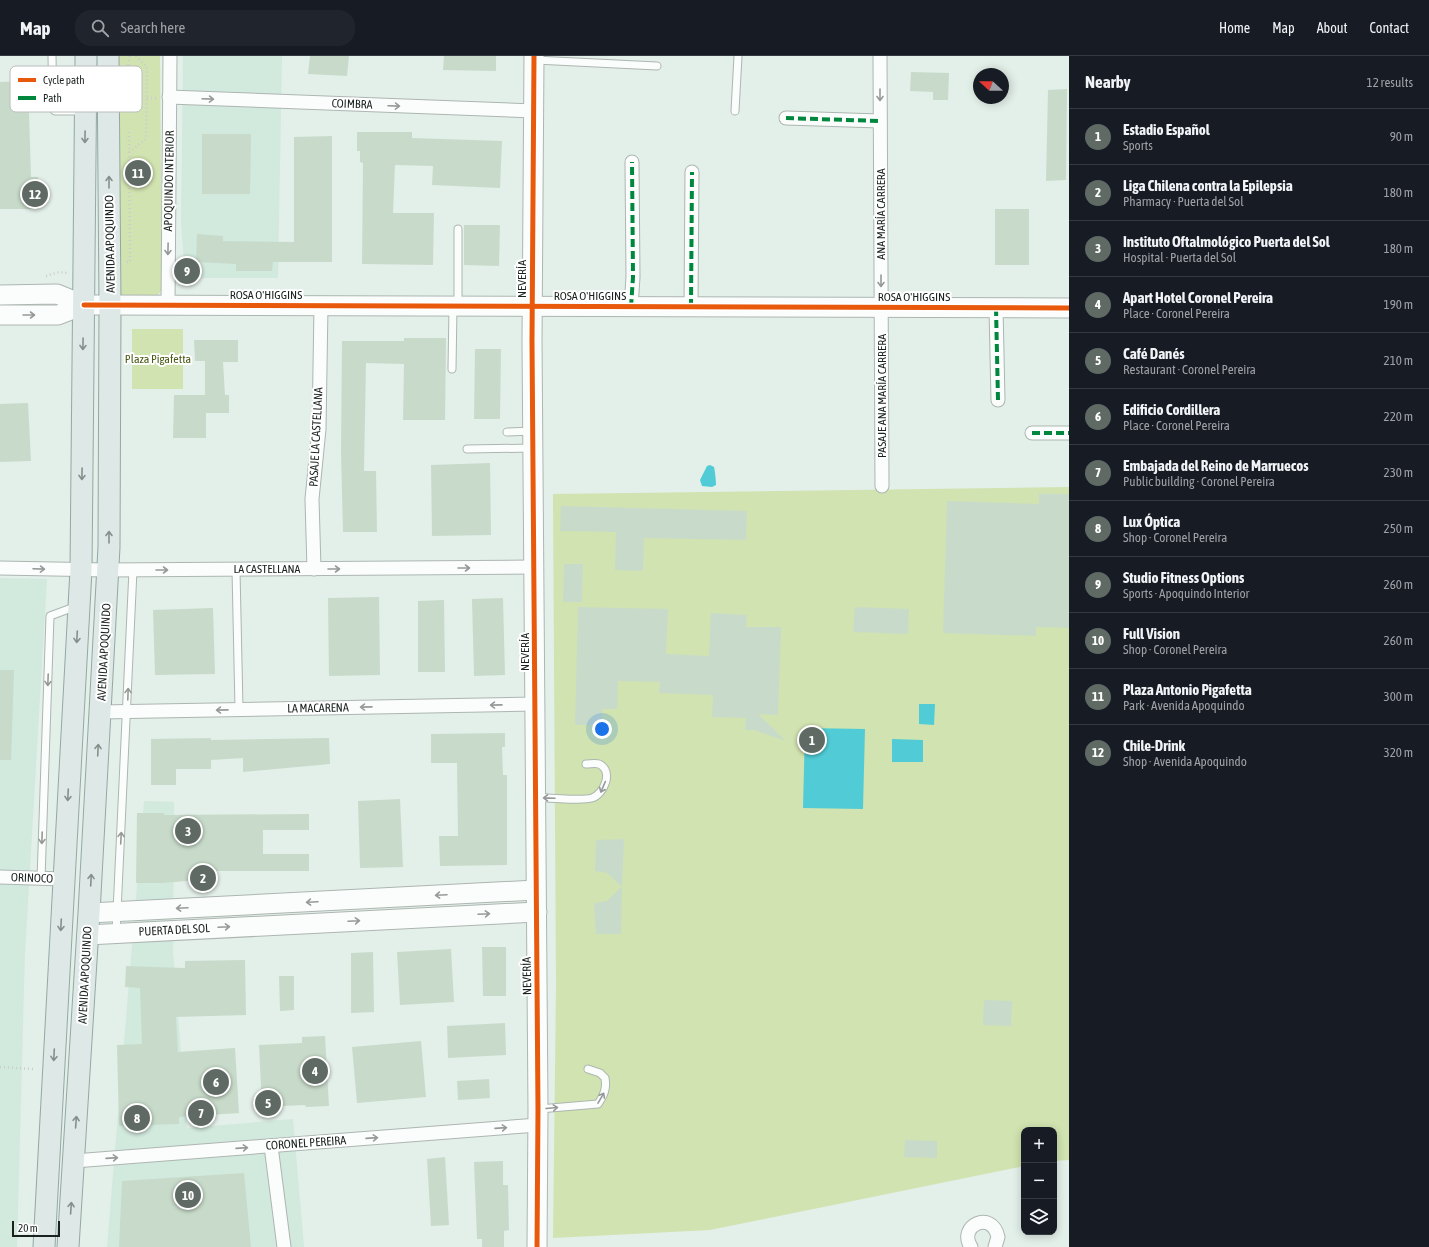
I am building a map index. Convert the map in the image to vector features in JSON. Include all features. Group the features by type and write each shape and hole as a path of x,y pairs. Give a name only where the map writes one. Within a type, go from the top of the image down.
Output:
{"main road":[{"name":"AVENIDA APOQUINDO","path":"108,56 108,66"},
{"name":"AVENIDA APOQUINDO","path":"44,1247 81,570 86,112"},
{"name":"AVENIDA APOQUINDO","path":"68,1247 89,913 107,570 110,305 108,112"}],"street":[{"name":"APOQUINDO INTERIOR","path":"168,305 170,56"},
{"name":"ANA MARÍA CARRERA","path":"880,56 881,307"},
{"name":"NEVERÍA","path":"534,58 532,306 537,912 537,1247"},
{"name":"COIMBRA","path":"169,97 534,111"},
{"path":"786,118 880,121"},
{"name":"ROSA O'HIGGINS","path":"631,307 633,277 632,162"},
{"path":"691,307 692,172"},
{"path":"0,295 58,294 84,304"},
{"name":"ROSA O'HIGGINS","path":"84,304 1069,308"},
{"path":"0,315 58,315 84,304"},
{"name":"PASAJE LA CASTELLANA","path":"314,569 312,499 319,429 321,306"},
{"name":"PASAJE ANA MARÍA CARRERA","path":"881,307 882,486"},
{"path":"996,308 998,400"},
{"path":"1032,433 1069,433"},
{"name":"LA CASTELLANA","path":"0,568 81,570 236,570 534,567"},
{"name":"LA MACARENA","path":"100,712 535,704"},
{"name":"ORINOCO","path":"0,877 64,879"},
{"name":"PUERTA DEL SOL","path":"89,913 536,890"},
{"path":"391,898 391,919"},
{"path":"260,904 260,926"},
{"name":"PUERTA DEL SOL","path":"87,935 537,912"},
{"name":"CORONEL PEREIRA","path":"74,1161 272,1146 538,1117"},
{"path":"272,1146 284,1247"},
{"path":"971,1247 968,1241 969,1231 976,1224 981,1222 991,1224 995,1227 998,1237 995,1247"}],"lane":[{"path":"52,56 52,66"},
{"path":"735,111 738,56"},
{"path":"534,58 657,66"},
{"path":"452,369 456,306 458,229"},
{"path":"508,432 533,440"},
{"path":"466,449 533,440"},
{"path":"116,933 128,712 133,570"},
{"path":"236,570 239,709"},
{"path":"41,879 50,616 79,606"},
{"path":"535,797 591,799 600,794 605,785 607,775 598,764 586,764"},
{"path":"538,1117 598,1104 603,1096 606,1086 605,1078 600,1073 588,1069"}],"path":[{"path":"129,152 146,139 147,67 136,56"},
{"path":"0,1067 33,1069"}],"shaded area":[{"path":"183,56 282,56 278,278 185,278 181,221"},
{"path":"0,578 47,579 25,953 17,1247 0,1247"},
{"path":"144,801 174,802 173,952 187,1128 293,1119 304,1247 107,1247"}],"green space":[{"path":"115,56 160,56 162,290 157,296 122,297 116,289 115,112 142,112 142,66 115,66"},
{"name":"Plaza Pigafetta","path":"132,329 183,329 183,389 132,389"},
{"path":"1069,487 1069,1160 1057,1161 1057,1127 1021,1127 1021,1167 710,1230 553,1238 556,986 553,494"}],"water":[{"path":"710,465 714,467 716,485 712,487 702,486 700,480 707,466"},
{"path":"919,704 935,704 934,725 919,724"},
{"path":"805,728 865,729 863,809 803,808"},
{"path":"892,739 923,740 923,762 892,762"}],"building":[{"path":"310,56 349,56 347,76 308,74"},
{"path":"444,56 496,56 496,71 443,70"},
{"path":"911,72 949,73 948,100 933,100 933,92 910,91"},
{"path":"0,82 10,82 10,112 29,112 31,177 38,177 38,209 0,209"},
{"path":"1067,89 1066,180 1046,181 1048,90"},
{"path":"357,132 412,132 412,138 502,141 500,188 432,185 433,166 395,165 393,213 434,213 433,265 362,264 363,163 360,162 360,151 357,151"},
{"path":"202,134 251,134 250,194 202,194"},
{"path":"332,136 332,262 273,262 272,271 236,271 236,264 196,262 197,234 223,236 223,241 294,242 294,137"},
{"path":"995,209 1029,209 1029,265 995,265"},
{"path":"464,225 500,225 499,266 464,265"},
{"path":"404,338 446,338 445,420 403,420 404,364 366,363 364,471 376,471 377,532 343,532 341,452 342,341 404,341"},
{"path":"194,340 238,340 238,362 223,362 225,395 229,395 229,413 206,413 206,438 173,438 174,395 205,395 205,361 195,361"},
{"path":"475,349 501,349 500,419 474,419"},
{"path":"28,403 31,461 0,462 0,404"},
{"path":"490,463 491,535 432,536 431,465"},
{"path":"1039,494 1069,494 1069,628 1036,627 1036,636 943,633 947,501 1039,504"},
{"path":"561,506 747,511 746,540 644,538 643,571 615,570 616,532 560,531"},
{"path":"564,564 583,564 582,602 563,602"},
{"path":"379,597 380,675 329,676 328,598"},
{"path":"503,598 505,675 474,676 472,599"},
{"path":"444,600 445,672 418,672 418,601"},
{"path":"578,607 668,609 666,654 709,656 711,613 747,615 746,627 781,627 778,715 758,714 786,741 754,730 745,730 746,718 712,717 713,695 659,693 660,682 618,681 617,709 602,709 602,725 575,725"},
{"path":"855,607 909,609 908,634 853,632"},
{"path":"213,608 215,674 155,675 153,610"},
{"path":"0,670 14,670 11,760 0,760"},
{"path":"505,733 505,747 502,747 503,775 507,775 507,865 440,866 439,836 458,836 457,763 431,763 431,734"},
{"path":"211,738 211,740 329,738 330,764 243,772 243,758 211,760 211,769 176,769 176,785 151,785 151,739"},
{"path":"400,799 403,867 360,868 358,801"},
{"path":"137,813 164,813 164,815 309,814 309,830 263,830 263,854 309,854 309,871 199,871 199,880 162,883 136,883"},
{"path":"624,839 622,887 607,873 595,871 596,840"},
{"path":"622,887 621,934 596,934 594,903 607,901"},
{"path":"482,947 506,947 506,996 483,996"},
{"path":"451,949 454,1002 400,1005 397,952"},
{"path":"373,952 374,1012 351,1013 351,953"},
{"path":"245,960 246,1015 176,1017 178,1052 235,1048 239,1113 179,1117 179,1124 119,1126 117,1045 142,1044 140,988 125,987 126,966 185,968 185,961"},
{"path":"279,976 294,976 294,1010 280,1011"},
{"path":"984,1000 1012,1001 1011,1026 983,1025"},
{"path":"505,1023 506,1055 448,1058 447,1026"},
{"path":"325,1036 329,1106 306,1107 305,1105 262,1107 259,1045 302,1043 302,1037"},
{"path":"421,1041 426,1097 357,1103 352,1047"},
{"path":"489,1079 490,1098 458,1100 457,1081"},
{"path":"905,1140 937,1141 937,1158 904,1157"},
{"path":"445,1157 449,1225 431,1226 427,1159"},
{"path":"503,1161 503,1185 508,1185 509,1230 504,1231 504,1247 482,1247 482,1239 477,1239 474,1162"},
{"path":"244,1173 251,1247 119,1247 122,1181"}],"marked path":[{"path":"786,118 880,121"},
{"path":"631,307 633,277 632,162"},
{"path":"691,307 692,172"},
{"path":"996,308 998,400"},
{"path":"1032,433 1069,433"}],"cycle path":[{"path":"534,56 532,341 538,1109 537,1247"},
{"path":"84,305 1069,308"}],"place":[{"name":"Plaza Antonio Pigafetta","path":"138,173"},
{"name":"Chile-Drink","path":"35,194"},
{"name":"Studio Fitness Options","path":"187,271"},
{"name":"Estadio Español","path":"812,740"},
{"name":"Instituto Oftalmológico Puerta del Sol","path":"188,831"},
{"name":"Liga Chilena contra la Epilepsia","path":"203,878"},
{"name":"Apart Hotel Coronel Pereira","path":"315,1071"},
{"name":"Edificio Cordillera","path":"216,1082"},
{"name":"Café Danés","path":"268,1103"},
{"name":"Embajada del Reino de Marruecos","path":"201,1113"},
{"name":"Lux Óptica","path":"137,1118"},
{"name":"Full Vision","path":"188,1195"}]}
